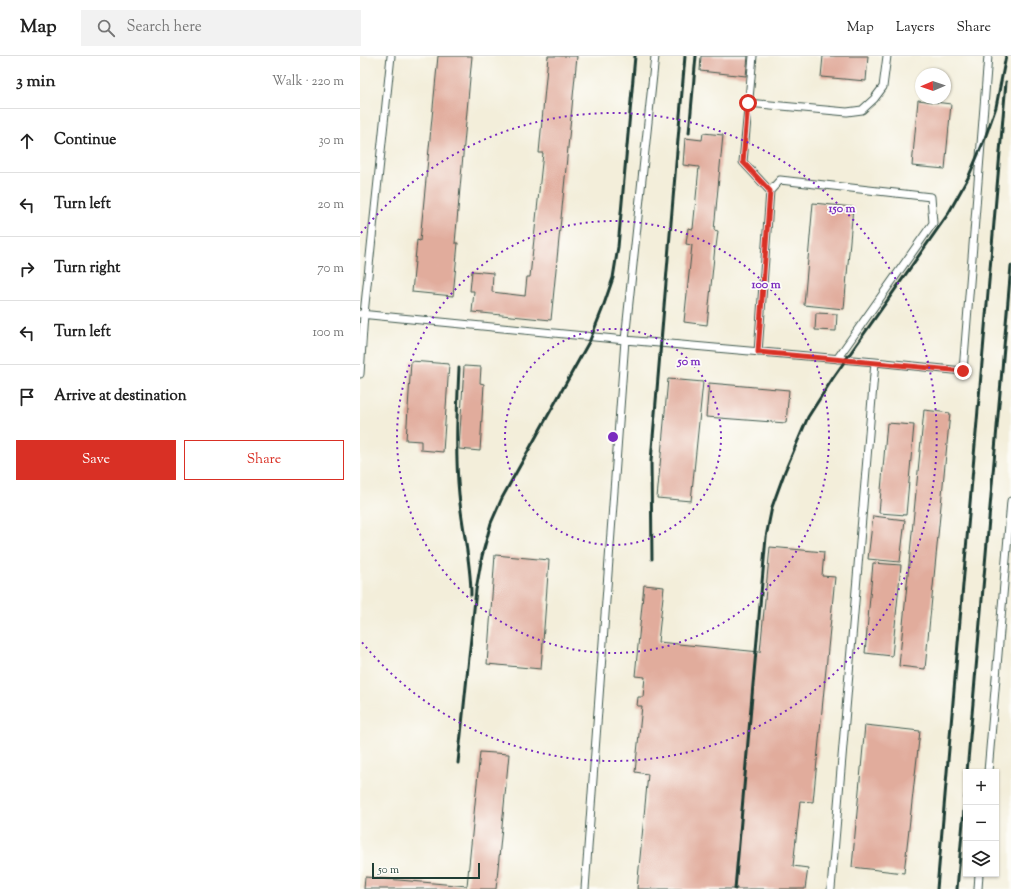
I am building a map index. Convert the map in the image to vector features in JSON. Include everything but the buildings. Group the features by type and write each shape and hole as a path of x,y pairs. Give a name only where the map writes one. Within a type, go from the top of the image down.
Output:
{"lane":[{"path":"360,374 362,314 391,56"},
{"path":"585,889 625,340 655,56"},
{"path":"753,56 743,162 770,191"},
{"path":"748,103 847,112 862,110 883,88 887,56"},
{"path":"362,314 963,371 988,56"},
{"path":"758,352 770,191 780,180 931,197 933,223 837,359"},
{"path":"831,889 874,362"},
{"path":"988,769 1011,500"},
{"path":"978,889 979,877"}],"railway":[{"path":"458,763 476,590 482,556 491,523 502,498 590,340 613,278 618,247 635,56"},
{"path":"652,559 651,461 685,56"},
{"path":"689,133 696,56"},
{"path":"735,889 766,537 772,507 785,471 808,417 833,378 948,214 968,178 996,107 1006,56"},
{"path":"937,889 1006,82"},
{"path":"967,769 1011,266"},
{"path":"459,368 457,463 460,507 470,570 471,595"},
{"path":"957,889 964,805"}],"route":[{"path":"748,103 743,162 770,191 758,352 963,371"}]}
